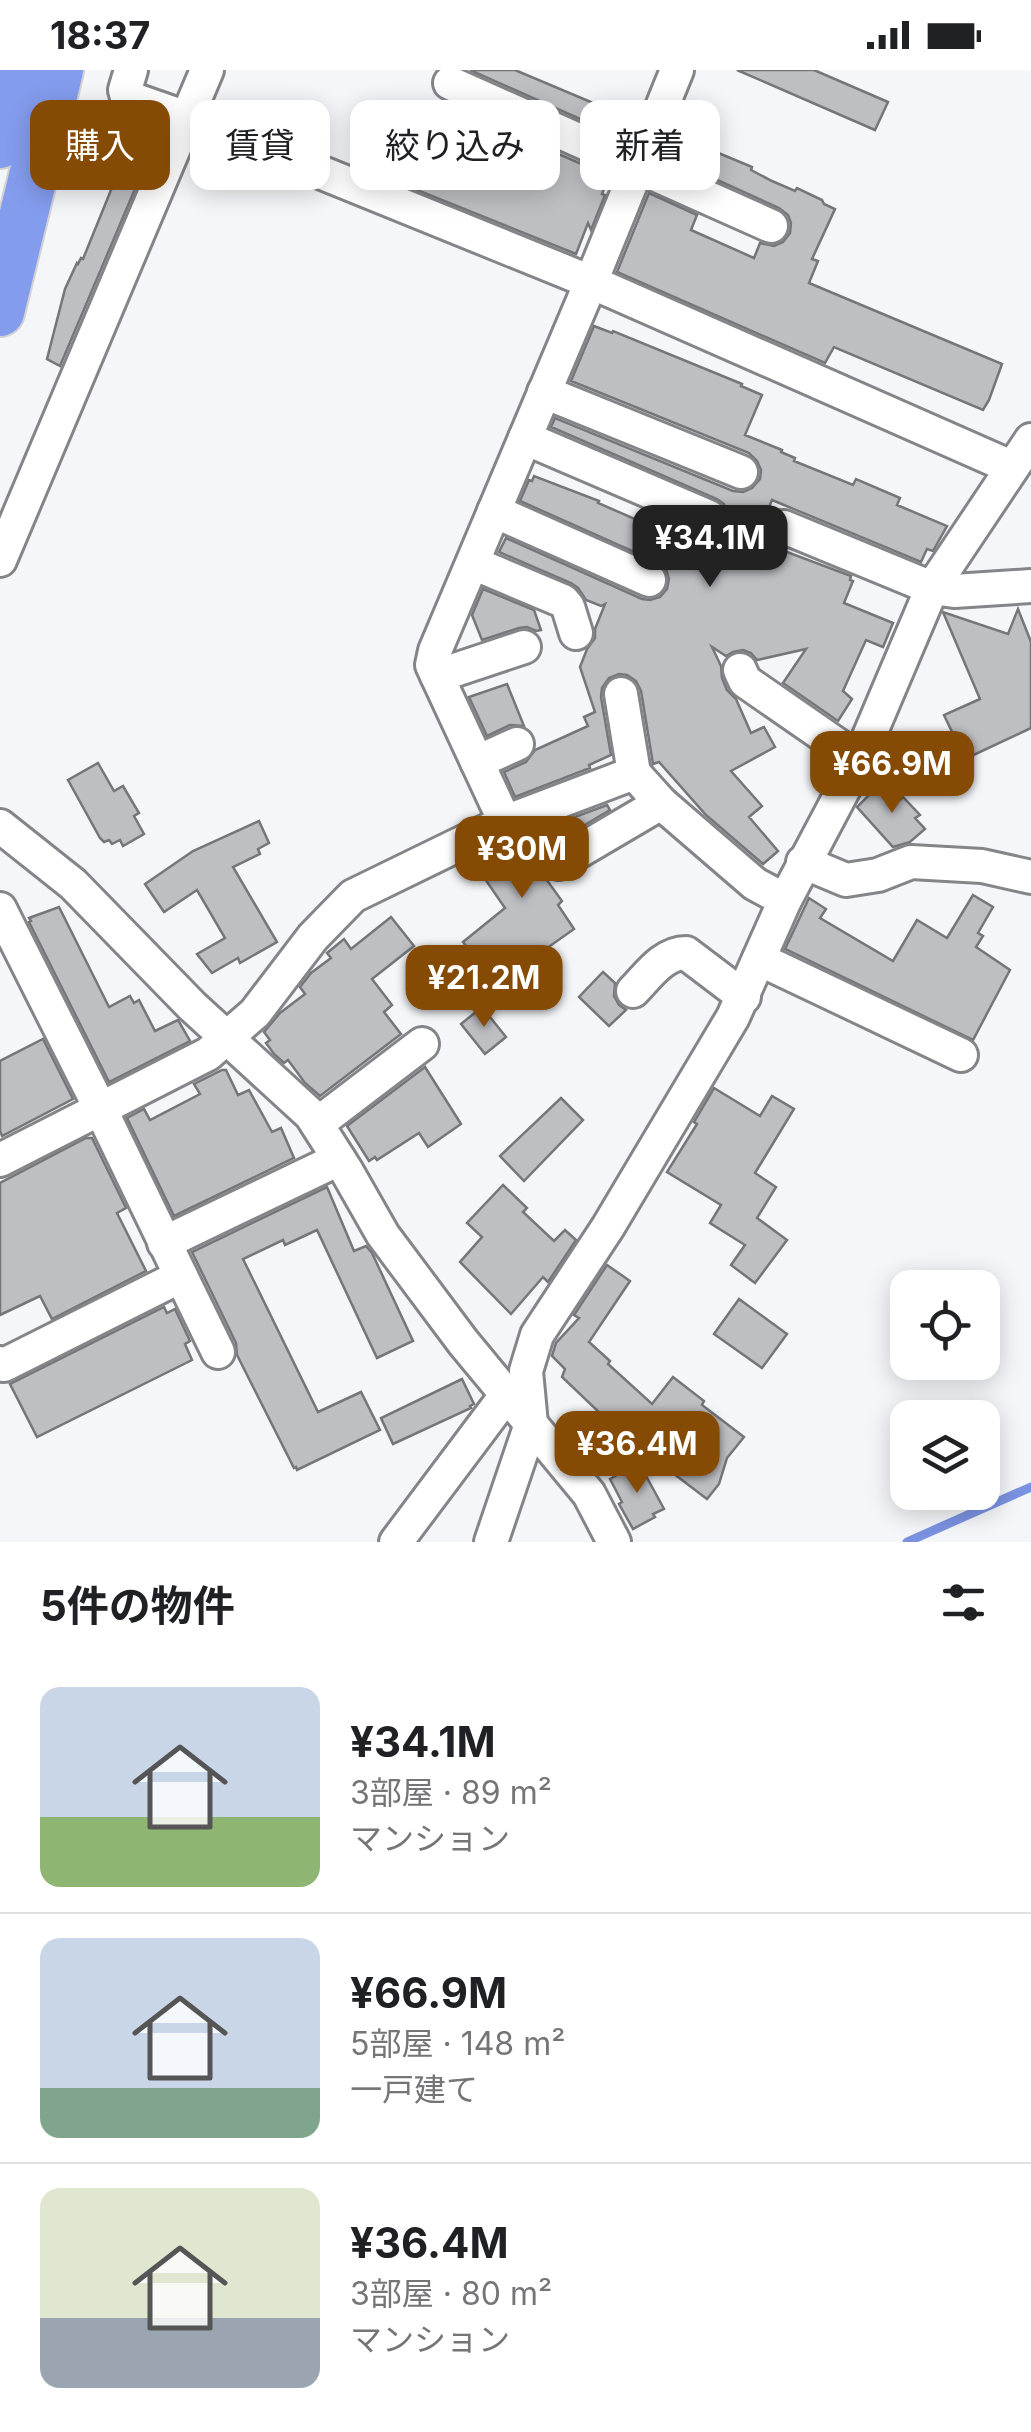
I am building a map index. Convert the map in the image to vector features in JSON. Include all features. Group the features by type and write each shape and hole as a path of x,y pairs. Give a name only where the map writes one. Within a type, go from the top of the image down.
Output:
{"highway":[{"path":"0,144 20,70"},
{"path":"0,312 59,70"}],"street":[{"path":"130,70 127,96 591,282 1011,467"},
{"path":"0,560 207,70"},
{"path":"664,100 676,70"},
{"path":"450,83 580,139"},
{"path":"505,822 432,664 628,190"},
{"path":"694,190 772,226"},
{"path":"544,392 741,472"},
{"path":"525,438 709,517"},
{"path":"491,1542 531,1424 526,1371 536,1335 608,1227 744,997 803,862 859,760 932,588 1031,440"},
{"path":"494,511 649,580"},
{"path":"784,527 932,588 954,592 1031,586"},
{"path":"473,563 562,601 576,632"},
{"path":"437,676 524,648"},
{"path":"740,670 745,680 859,760"},
{"path":"621,694 634,773 661,803 755,884 785,900"},
{"path":"477,762 517,744"},
{"path":"0,1160 208,1054 255,1013 313,937 352,896 505,822 634,773"},
{"path":"559,863 661,803"},
{"path":"0,826 73,884 192,1006 312,1116 383,1235 588,1494 614,1542"},
{"path":"803,862 846,880 878,876 911,862 982,866 1031,877"},
{"path":"0,909 218,1352"},
{"path":"632,992 668,956 686,953 744,997"},
{"path":"759,959 961,1055"},
{"path":"317,1124 422,1044"},
{"path":"164,1243 340,1159"},
{"path":"0,1364 181,1276"},
{"path":"396,1542 507,1394"}],"building":[{"path":"470,70 515,70 586,100 580,100 580,119 560,110 560,100 537,100"},
{"path":"737,70 814,70 888,102 875,130"},
{"path":"720,154 835,209 812,259 818,261 809,283 1002,364 983,410 834,347 825,363 617,272 649,193 697,215 691,230 754,258 760,243 774,246 790,233 788,215 720,181"},
{"path":"560,155 580,163 580,190 604,190 605,195 576,254 417,190 560,190"},
{"path":"111,190 135,190 60,366 47,359 65,289 77,263 83,259"},
{"path":"594,326 762,395 745,435 782,450 794,461 853,485 856,479 900,498 897,505 947,526 933,551 927,549 921,562 772,500 755,540 851,576 853,581 844,603 893,623 883,647 866,640 843,691 852,699 838,721 783,683 806,649 757,660 743,650 726,656 712,647 727,690 736,699 751,733 764,727 775,747 731,771 762,806 749,817 778,851 763,864 706,815 659,762 653,764 641,691 627,675 609,678 602,688 611,755 589,765 590,768 515,797 504,772 526,762 535,750 588,726 584,717 595,712 580,667 595,638 605,604 586,600 571,583 499,552 506,538 642,599 660,597 669,579 666,569 657,562 520,501 529,480 534,476 599,501 714,558 718,549 725,552 739,517 728,512 717,499 551,427 555,418 733,491 752,488 760,479 761,470 749,453 571,381"},
{"path":"483,589 534,610 541,630 519,628 482,640 472,615"},
{"path":"1018,609 1031,642 1031,728 965,759 944,715 980,699 943,612 1008,634"},
{"path":"507,684 524,726 510,725 487,736 469,697"},
{"path":"98,763 114,791 123,786 139,813 134,816 144,834 123,846 120,840 112,844 100,838 68,780"},
{"path":"885,784 920,815 915,818 925,829 910,842 893,847 857,807"},
{"path":"607,805 610,810 541,854 541,872 562,901 558,905 574,929 497,986 463,942 505,908 472,860 513,840"},
{"path":"259,821 269,843 258,849 260,854 233,867 277,942 240,963 238,958 212,973 197,954 225,938 197,890 164,912 145,884 193,851"},
{"path":"973,895 993,907 978,933 983,936 976,947 1010,970 973,1040 785,949 809,898 826,909 820,918 893,961 917,920 947,938"},
{"path":"59,907 109,1007 130,996 134,1003 139,1000 155,1031 178,1020 190,1041 109,1082 29,922 29,918"},
{"path":"391,917 414,946 372,979 392,1005 384,1012 401,1034 320,1096 288,1060 284,1063 274,1054 264,1032 280,1013 305,994 300,987 331,958 327,953 344,939 351,949"},
{"path":"603,972 615,983 614,996 626,1010 609,1026 579,997"},
{"path":"482,1007 506,1037 485,1054 461,1024"},
{"path":"43,1039 73,1099 2,1136 0,1061"},
{"path":"425,1067 461,1124 428,1147 419,1133 377,1160 375,1157 369,1161 347,1126"},
{"path":"226,1070 238,1095 249,1090 272,1132 281,1128 294,1158 174,1216 127,1118 144,1109 150,1120 200,1094 194,1084"},
{"path":"714,1088 760,1116 772,1096 794,1109 755,1173 776,1187 757,1218 787,1240 755,1283 731,1265 745,1245 710,1223 721,1205 667,1172"},
{"path":"561,1098 583,1120 524,1181 500,1156"},
{"path":"92,1138 126,1208 117,1213 146,1271 52,1319 40,1296 0,1315 0,1183"},
{"path":"503,1185 527,1208 523,1212 554,1241 565,1230 576,1240 548,1282 543,1277 511,1314 460,1262 482,1237 467,1223"},
{"path":"327,1187 354,1251 366,1246 372,1253 413,1341 377,1358 317,1230 285,1245 283,1240 243,1259 318,1412 361,1392 380,1430 297,1470 237,1355 236,1343 192,1252"},
{"path":"607,1265 630,1281 589,1342 652,1404 673,1377 744,1437 727,1458 719,1484 707,1499 624,1436 562,1377 565,1369 552,1356 556,1343 579,1318 574,1315"},
{"path":"739,1299 787,1334 762,1368 714,1334"},
{"path":"164,1307 167,1313 175,1309 190,1341 185,1344 192,1360 37,1437 10,1384"},
{"path":"462,1379 474,1404 471,1408 393,1444 381,1418"},
{"path":"639,1463 664,1509 633,1529 610,1479"}],"waterway":[{"path":"907,1542 1031,1487"}]}
